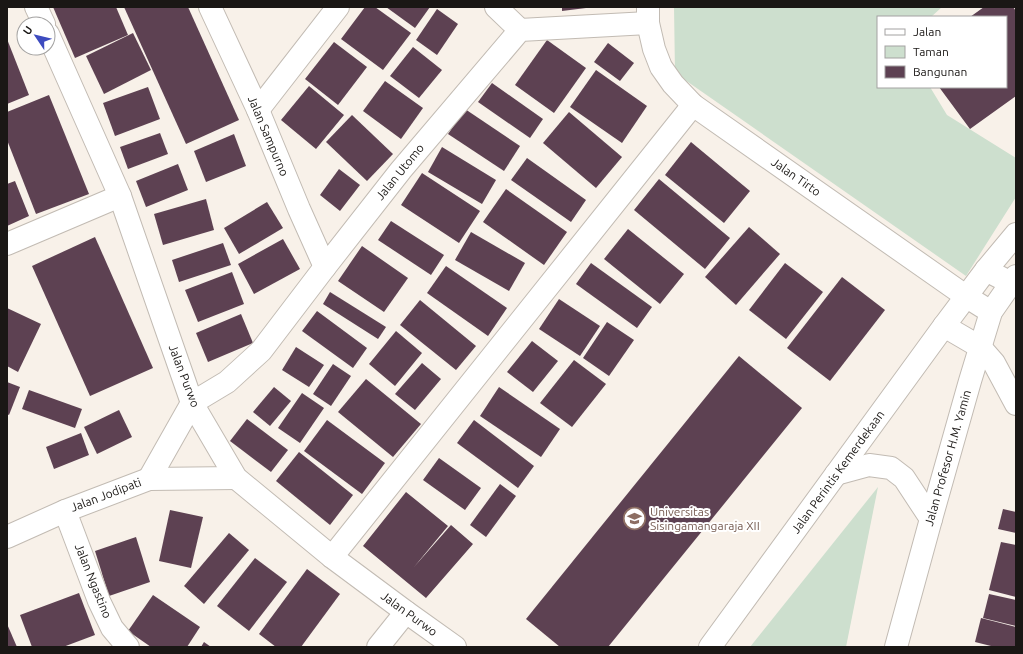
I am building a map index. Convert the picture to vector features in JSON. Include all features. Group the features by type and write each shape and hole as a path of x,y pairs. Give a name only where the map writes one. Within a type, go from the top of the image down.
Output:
{"street":[{"name":"Jalan Sampurno","path":"210,7 258,110 325,267"},
{"path":"258,110 338,7"},
{"path":"496,7 520,30 648,15"},
{"name":"Jalan Tirto","path":"648,15 654,49 661,67 673,84 693,106 967,297 991,312"},
{"name":"Jalan Utomo","path":"192,403 227,382 261,351 401,170 520,30"},
{"name":"Jalan Purwo","path":"56,52 120,196 192,403 236,478 332,557 455,647"},
{"path":"332,557 693,106"},
{"path":"7,244 120,196"},
{"path":"967,297 986,270 1016,234"},
{"path":"986,270 1014,281"},
{"name":"Jalan Profesor H.M. Yamin","path":"896,647 931,519 991,312 1014,281"},
{"name":"Jalan Perintis Kemerdekaan","path":"710,647 944,326 967,297"},
{"path":"944,326 980,347 994,363 1016,404"},
{"path":"149,479 192,403"},
{"path":"836,474 869,465 891,468 904,478 931,519"},
{"name":"Jalan Jodipati","path":"7,538 65,511 149,479 236,478"},
{"name":"Jalan Ngastino","path":"65,511 99,601 112,628 128,647"},
{"path":"378,647 406,612"}],"green space":[{"path":"674,7 942,7 932,16 877,16 877,88 931,88 947,115 1016,158 1016,197 966,276 675,73"},
{"path":"878,487 846,647 750,647"}],"building":[{"path":"53,7 116,7 128,35 75,58"},
{"path":"124,7 188,7 239,120 186,144"},
{"path":"365,7 375,7 411,33 383,70 341,39"},
{"path":"386,7 430,7 415,28"},
{"path":"562,7 586,7 586,8 562,11"},
{"path":"984,7 1013,7 1016,11 1016,96 970,129 940,88 1007,88 1007,16 971,16"},
{"path":"437,9 458,24 437,55 416,40"},
{"path":"133,33 151,70 104,94 86,56"},
{"path":"7,39 29,95 7,104"},
{"path":"547,40 586,68 554,113 515,85"},
{"path":"334,42 367,67 338,105 305,79"},
{"path":"608,43 634,63 620,81 594,62"},
{"path":"413,47 442,70 419,98 390,76"},
{"path":"596,70 647,106 622,143 570,107"},
{"path":"385,81 423,108 401,139 363,111"},
{"path":"492,83 543,119 530,138 478,102"},
{"path":"309,86 344,115 316,149 281,120"},
{"path":"148,87 160,119 115,136 103,103"},
{"path":"49,95 89,194 36,214 7,140 7,112"},
{"path":"465,109 520,146 504,171 448,134"},
{"path":"569,112 622,157 596,188 543,143"},
{"path":"352,115 393,154 367,181 326,142"},
{"path":"160,133 168,154 128,169 120,147"},
{"path":"234,134 246,166 206,182 194,151"},
{"path":"691,142 750,191 724,223 665,175"},
{"path":"442,147 496,180 482,204 428,172"},
{"path":"527,158 586,200 571,222 511,180"},
{"path":"178,164 188,190 146,207 136,181"},
{"path":"339,169 360,185 340,211 320,195"},
{"path":"422,173 480,211 459,243 401,205"},
{"path":"659,179 730,238 705,269 634,210"},
{"path":"15,181 29,216 7,226 7,184"},
{"path":"506,189 567,232 544,265 483,222"},
{"path":"206,199 214,230 163,245 154,214"},
{"path":"267,202 283,228 239,254 224,228"},
{"path":"391,221 444,255 431,275 378,240"},
{"path":"749,227 780,254 736,305 705,277"},
{"path":"628,229 684,274 660,304 604,259"},
{"path":"471,232 525,263 509,291 455,260"},
{"path":"95,237 153,368 90,396 32,266"},
{"path":"283,239 300,269 254,294 238,264"},
{"path":"223,243 231,265 179,282 172,260"},
{"path":"362,246 408,278 384,312 338,281"},
{"path":"591,263 652,307 637,328 576,284"},
{"path":"785,263 823,292 786,339 749,310"},
{"path":"446,266 507,308 488,336 427,293"},
{"path":"232,272 244,304 198,322 185,290"},
{"path":"842,277 885,310 830,381 787,348"},
{"path":"330,292 386,327 378,339 323,304"},
{"path":"559,299 600,326 580,356 539,329"},
{"path":"420,300 476,346 456,370 400,325"},
{"path":"7,308 41,324 18,372 7,366"},
{"path":"317,311 367,348 353,368 302,331"},
{"path":"241,314 253,343 208,362 196,333"},
{"path":"607,322 634,340 609,376 583,358"},
{"path":"396,331 422,353 395,386 369,364"},
{"path":"532,341 558,361 533,392 507,372"},
{"path":"296,347 324,365 309,387 282,370"},
{"path":"739,356 802,408 608,647 560,647 526,619"},
{"path":"574,360 606,384 572,427 540,403"},
{"path":"422,363 441,379 415,410 395,394"},
{"path":"333,364 351,376 331,406 313,394"},
{"path":"366,379 421,424 393,457 338,412"},
{"path":"7,382 20,387 9,415 7,414"},
{"path":"274,387 291,401 270,426 253,412"},
{"path":"499,387 560,429 541,457 480,416"},
{"path":"29,390 82,409 75,428 22,409"},
{"path":"302,393 324,408 300,443 278,428"},
{"path":"119,410 132,437 97,454 84,427"},
{"path":"247,419 288,450 271,472 230,441"},
{"path":"327,420 385,463 362,494 304,451"},
{"path":"474,420 534,466 518,488 457,443"},
{"path":"81,433 89,455 54,469 46,447"},
{"path":"299,452 353,495 330,525 276,481"},
{"path":"439,458 481,488 465,510 423,480"},
{"path":"500,484 516,496 486,537 470,525"},
{"path":"406,492 448,526 414,567 451,525 473,544 426,598 363,546"},
{"path":"1003,509 1016,512 1016,533 998,529"},
{"path":"170,510 203,517 191,568 159,561"},
{"path":"229,533 249,550 204,604 184,586"},
{"path":"136,537 150,582 109,596 95,551"},
{"path":"1001,542 1016,545 1016,597 989,590"},
{"path":"255,558 287,582 249,631 217,606"},
{"path":"307,569 340,594 301,647 276,647 259,634"},
{"path":"79,593 95,635 63,647 32,647 20,615"},
{"path":"989,594 1016,600 1016,626 983,618"},
{"path":"153,595 200,627 187,647 151,647 128,631"},
{"path":"981,618 1016,627 1016,647 995,647 975,642"},
{"path":"7,624 17,647 7,647"},
{"path":"204,642 211,647 201,647"}],"place":[{"name":"Universitas Sisingamangaraja XII","path":"635,519"}]}
